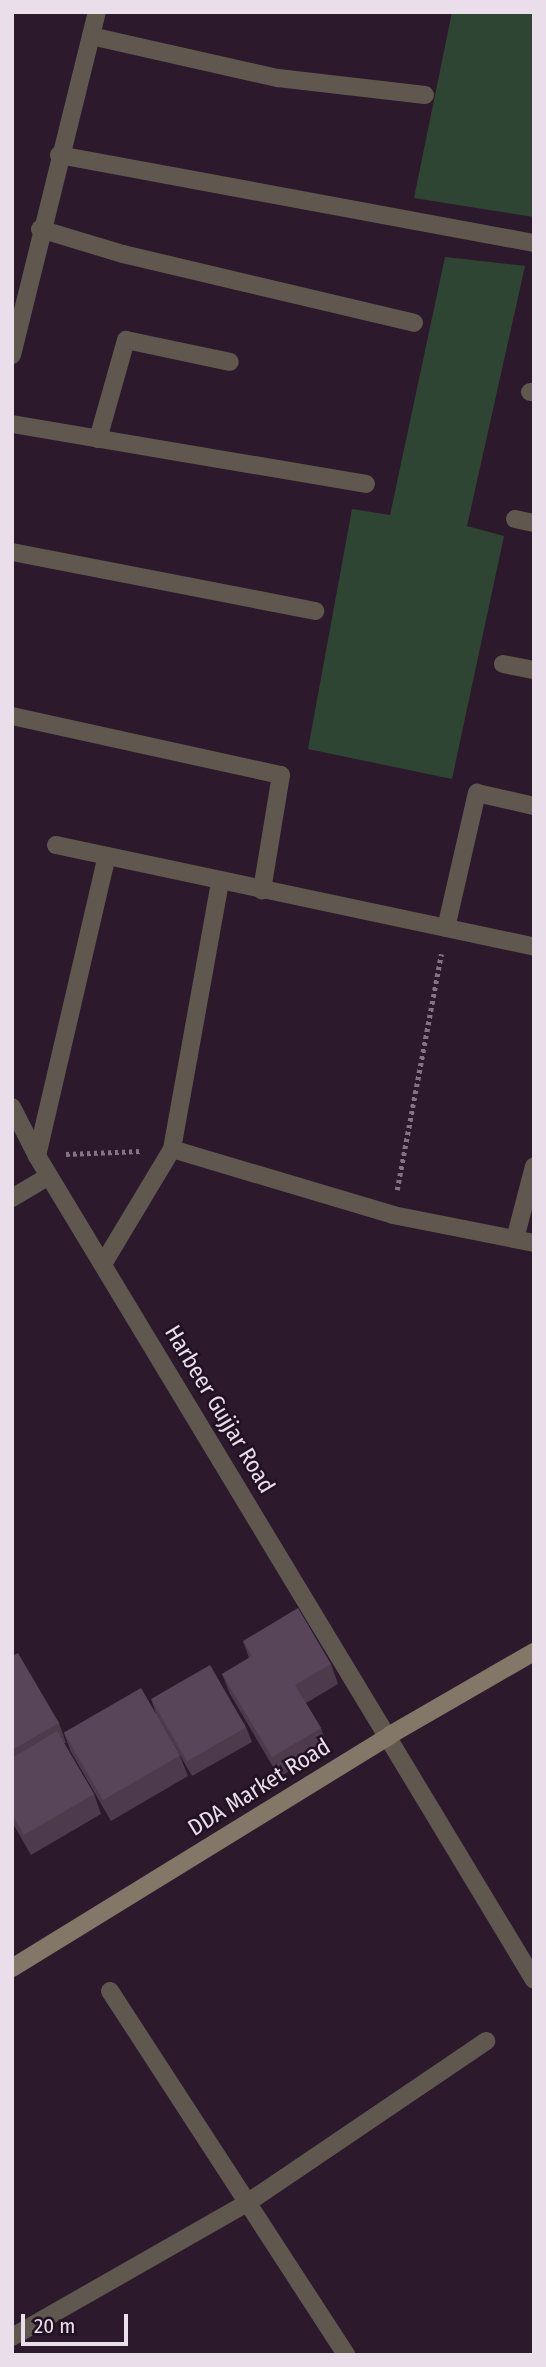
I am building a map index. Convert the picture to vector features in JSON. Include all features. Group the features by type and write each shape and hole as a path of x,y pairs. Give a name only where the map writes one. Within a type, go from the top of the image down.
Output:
{"street":[{"path":"12,355 40,229 97,12"},
{"path":"91,36 278,78 425,95"},
{"path":"59,155 534,243"},
{"path":"40,229 123,254 414,323"},
{"path":"98,439 126,340 230,362"},
{"path":"12,424 366,484"},
{"path":"515,519 534,523"},
{"path":"12,552 314,611"},
{"path":"503,664 534,670"},
{"path":"12,716 281,775 262,890"},
{"path":"446,928 477,793 534,806"},
{"path":"56,845 220,883 534,947"},
{"path":"37,1156 107,856"},
{"path":"103,1264 172,1149 220,883"},
{"name":"Harbeer Gujjar Road","path":"12,1107 37,1156 390,1735 534,1980"},
{"path":"172,1149 393,1215 534,1243"},
{"path":"515,1239 534,1166"},
{"path":"12,1198 49,1176"},
{"name":"DDA Market Road","path":"12,1968 390,1735 534,1652"},
{"path":"110,1991 346,2355"},
{"path":"12,2337 247,2203 486,2041"}],"path":[{"path":"393,1215 446,928"},
{"path":"37,1156 172,1149"}],"green space":[{"path":"452,12 534,12 534,217 414,198"},
{"path":"445,257 525,266 467,526 504,536 452,779 308,749 352,509 390,515"}],"building":[{"path":"298,1608 331,1664 295,1685 321,1728 272,1757 222,1674 252,1656 243,1641"},
{"path":"18,1653 59,1723 12,1750 12,1656"},
{"path":"210,1665 246,1727 187,1761 151,1699"},
{"path":"141,1688 180,1756 103,1800 64,1732"},
{"path":"57,1731 94,1794 24,1835 12,1815 12,1758"}]}
